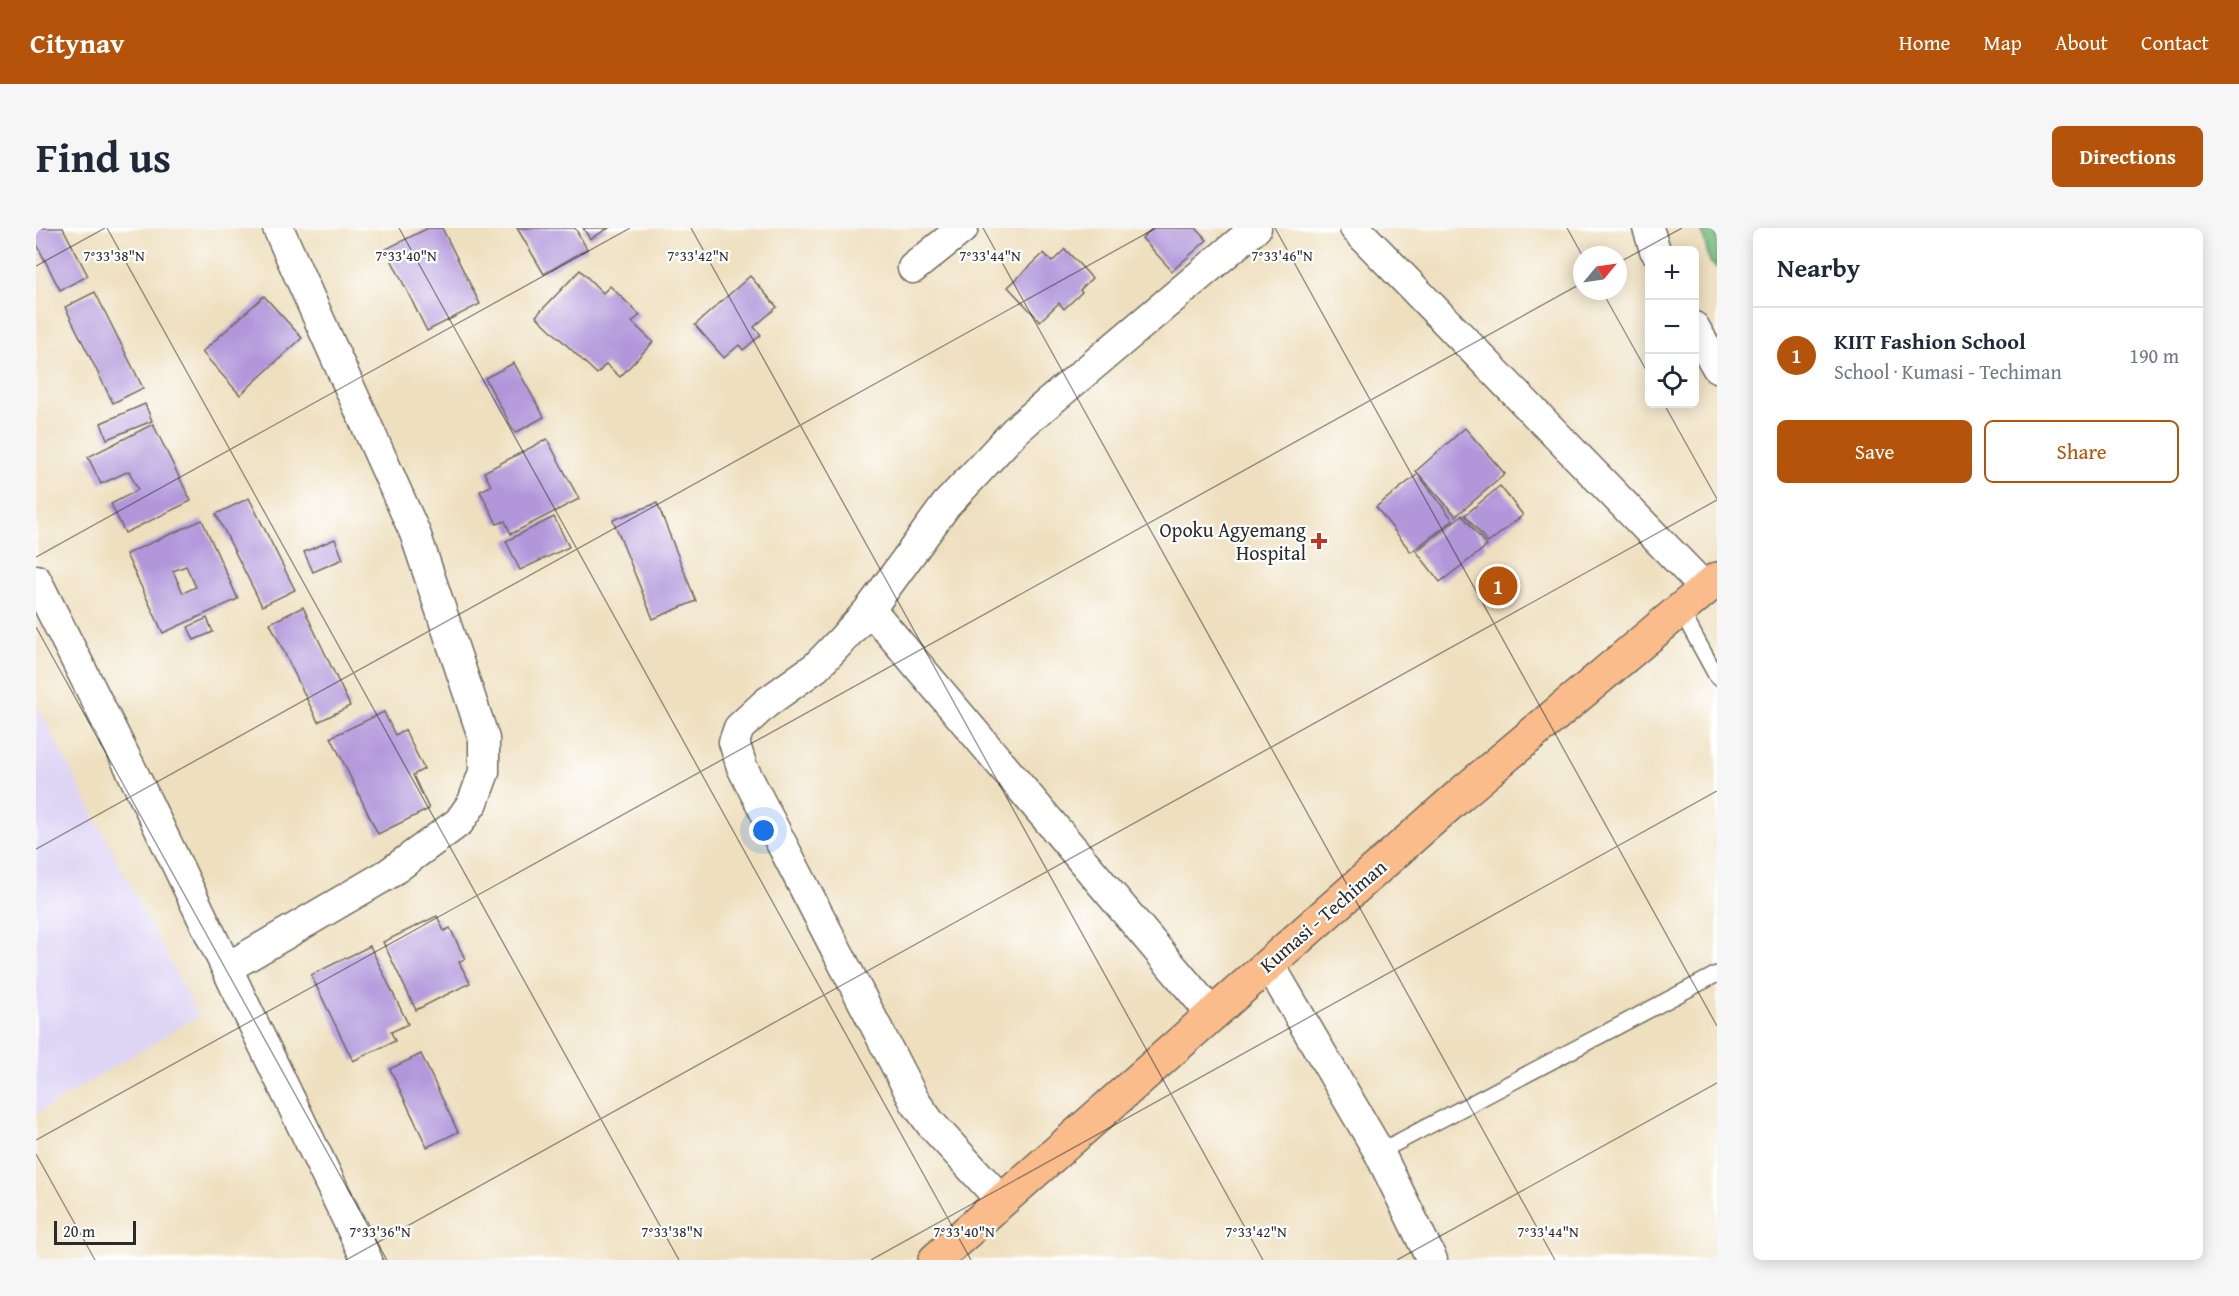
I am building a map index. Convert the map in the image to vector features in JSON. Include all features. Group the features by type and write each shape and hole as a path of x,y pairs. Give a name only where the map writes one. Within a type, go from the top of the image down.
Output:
{"highway":[{"name":"Kumasi - Techiman","path":"935,1260 1461,794 1711,584"}],"street":[{"path":"227,968 388,874 459,822 473,802 484,772 484,739 415,533 278,228"},
{"path":"913,268 963,228"},
{"path":"1002,1201 931,1124 915,1102 742,767 734,742 739,728 766,703 816,667 870,609 946,505 1016,430 1256,228"},
{"path":"1355,228 1711,584"},
{"path":"1648,228 1654,246"},
{"path":"1699,334 1717,367"},
{"path":"36,580 130,767 367,1260"},
{"path":"870,609 1212,1014"},
{"path":"1269,964 1379,1152 1432,1260"}],"lane":[{"path":"1680,609 1717,677"},
{"path":"1379,1152 1717,974"}],"shaded area":[{"path":"36,703 198,1016 36,1114"}],"green space":[{"path":"1701,228 1717,228 1717,268 1710,262"}],"building":[{"path":"36,228 63,228 88,276 60,290 36,243"},
{"path":"428,228 442,228 480,304 427,331 386,249"},
{"path":"517,228 575,228 587,249 544,274"},
{"path":"583,228 609,228 590,239"},
{"path":"1153,228 1196,228 1207,240 1172,271 1142,238"},
{"path":"1065,249 1092,278 1080,290 1082,292 1064,309 1059,303 1040,321 1008,287 1044,253 1052,262"},
{"path":"580,270 603,293 610,286 640,315 632,322 653,342 620,377 606,364 597,374 536,316"},
{"path":"750,276 777,307 754,327 761,335 743,350 739,345 724,358 695,325"},
{"path":"95,292 143,388 113,403 65,307"},
{"path":"264,296 302,338 240,395 202,352"},
{"path":"514,363 544,417 515,433 485,378"},
{"path":"145,404 152,421 107,439 101,423"},
{"path":"153,424 191,501 125,533 111,504 138,490 129,471 101,484 88,457"},
{"path":"1465,428 1505,474 1456,516 1416,471"},
{"path":"547,439 579,499 511,534 505,521 497,524 480,491 491,486 484,472"},
{"path":"1418,474 1453,520 1411,552 1376,507"},
{"path":"1500,486 1523,515 1488,543 1465,515"},
{"path":"249,498 295,590 262,606 216,514"},
{"path":"657,503 696,601 653,619 613,520"},
{"path":"1462,515 1487,546 1440,582 1416,551"},
{"path":"554,517 569,547 520,570 506,541"},
{"path":"202,520 238,599 163,633 126,554","holes":["186,566 196,587 183,593 173,571"]},
{"path":"335,539 343,559 313,572 304,552"},
{"path":"303,607 350,706 318,722 270,623"},
{"path":"207,618 213,632 194,640 188,627"},
{"path":"384,712 395,735 405,730 424,769 413,775 429,809 378,834 331,737"},
{"path":"437,916 444,931 450,928 465,959 459,962 470,983 416,1010 383,942"},
{"path":"370,946 408,1024 391,1032 395,1041 353,1061 311,975"},
{"path":"421,1054 458,1132 427,1147 390,1069"}],"place":[{"name":"Opoku Agyemang Hospital","path":"1319,541"},
{"name":"KIIT Fashion School","path":"1498,586"}]}
